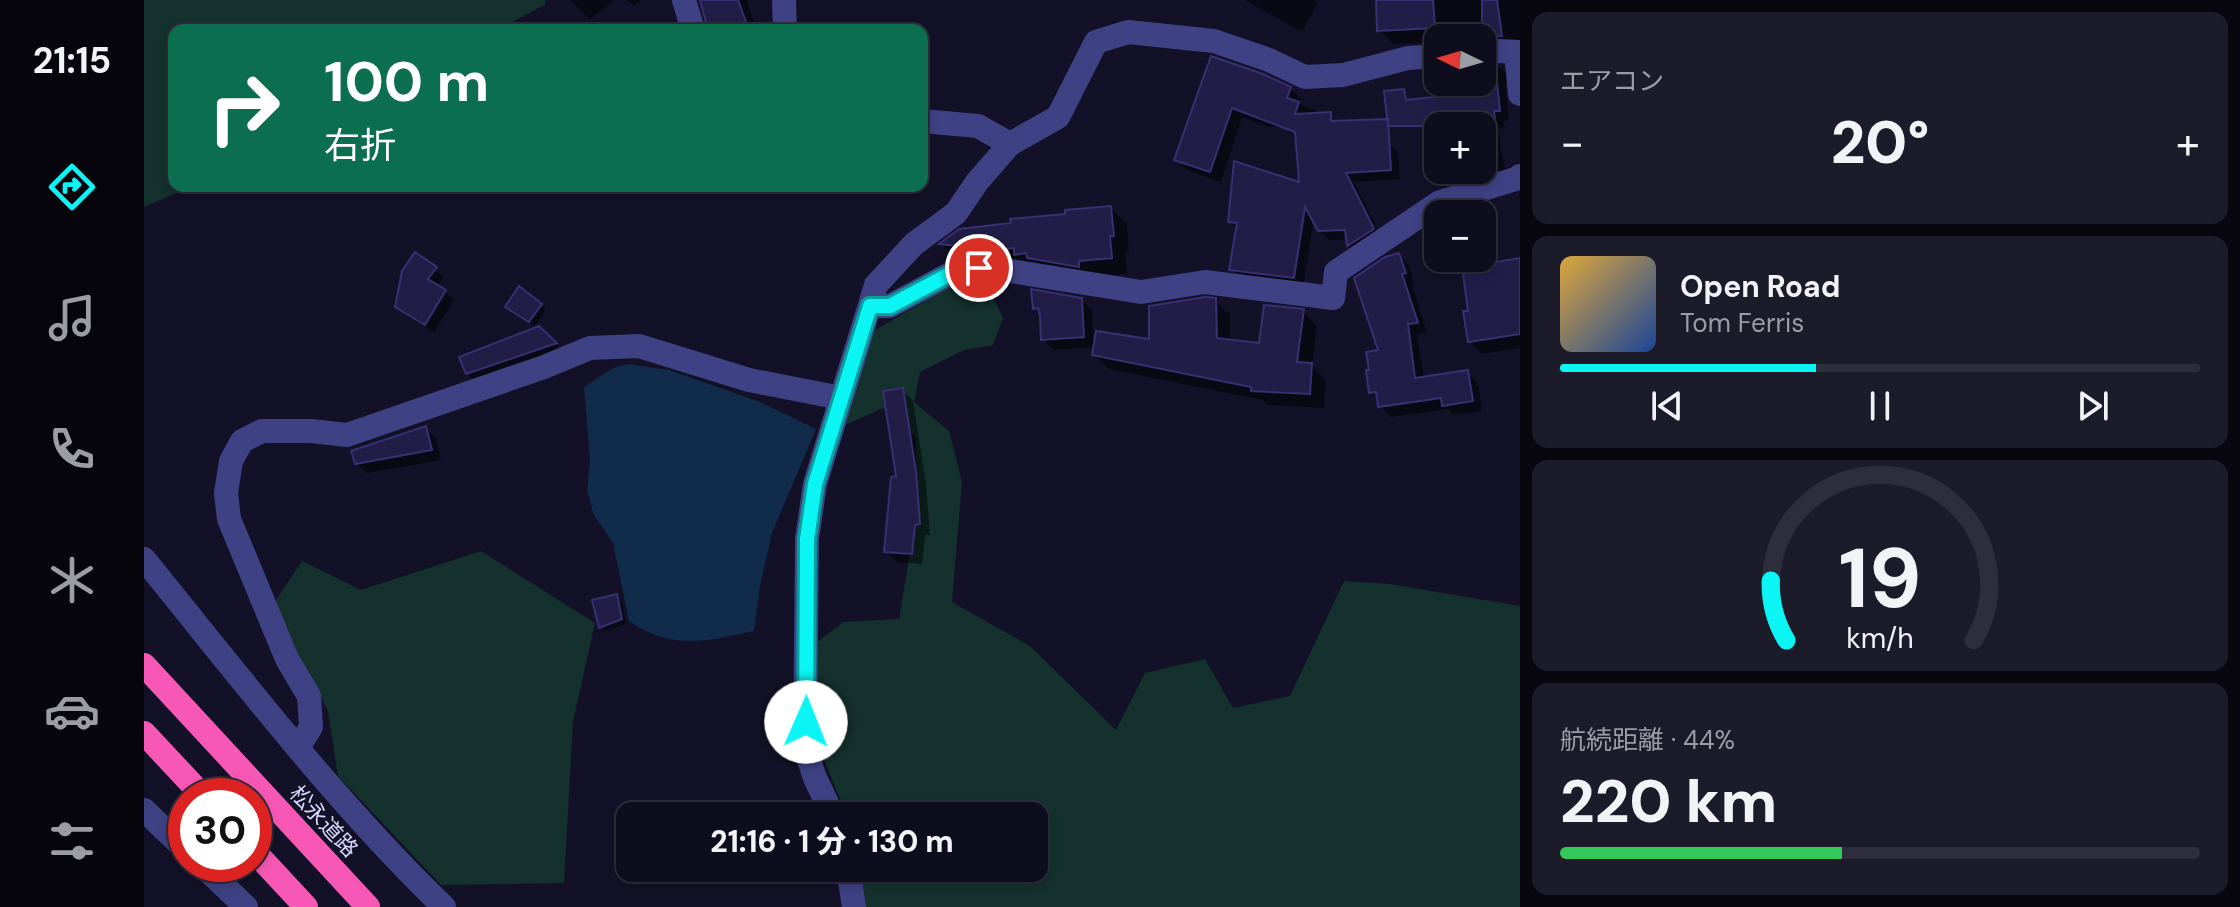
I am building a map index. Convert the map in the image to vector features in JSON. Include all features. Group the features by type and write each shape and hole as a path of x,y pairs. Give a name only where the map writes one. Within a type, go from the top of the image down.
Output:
{"highway":[{"name":"松永道路","path":"144,665 368,907"},
{"path":"144,733 186,778"},
{"path":"144,757 168,779"},
{"path":"272,871 306,907"}],"street":[{"path":"684,0 691,24"},
{"path":"784,0 785,24"},
{"path":"826,802 805,748 807,539 815,484 876,285 914,244 956,213 977,182 1010,144 1058,117 1096,42 1128,32 1214,41 1269,60 1305,77 1343,75 1408,58 1424,57"},
{"path":"1496,52 1518,52 1520,94"},
{"path":"928,122 978,126 1010,144"},
{"path":"870,306 890,306 961,268 998,269 1141,292 1205,282 1333,298 1336,272 1440,202 1520,176"},
{"path":"298,748 311,727 309,696 287,659 229,519 226,493 231,461 242,441 262,431 347,435 590,348 639,346 749,380 841,398"},
{"path":"144,559 298,748 444,907"},
{"path":"144,810 168,833"},
{"path":"220,882 246,907"},
{"path":"850,882 854,907"}],"green space":[{"path":"144,0 545,0 546,4 508,24 168,24 168,192 179,192 144,207"},
{"path":"957,283 987,285 1003,318 993,345 964,350 920,372 914,402 949,431 962,482 952,602 1030,646 1116,730 1145,673 1205,659 1233,708 1290,696 1344,581 1390,584 1520,606 1520,907 863,907 859,882 1048,882 1048,802 841,802 818,745 815,644 843,622 899,619 916,516 916,437 883,408 832,431 866,335"},
{"path":"481,551 595,623 573,722 564,883 441,885 338,776 328,711 272,606 302,561 361,590"}],"water":[{"path":"628,364 669,370 760,402 816,429 772,533 754,631 705,640 675,640 660,637 629,621 613,543 594,515 587,491 590,460 584,387 613,368"}],"building":[{"path":"700,0 738,0 747,24 706,24"},
{"path":"1376,0 1433,0 1435,24 1424,24 1424,29 1377,31"},
{"path":"1482,0 1497,0 1502,36 1496,36 1496,24 1482,24"},
{"path":"1211,56 1291,87 1287,98 1299,102 1295,114 1331,112 1331,121 1388,119 1391,170 1346,173 1374,229 1347,246 1345,230 1318,231 1305,207 1294,278 1229,270 1237,223 1228,222 1234,161 1299,182 1295,132 1232,108 1210,172 1174,160"},
{"path":"1497,82 1500,111 1424,112 1424,126 1388,126 1384,91 1404,89 1406,100 1496,96"},
{"path":"1111,206 1114,236 1110,236 1112,258 1079,261 1079,267 1027,258 1026,253 1014,255 1014,248 995,250 939,244 959,229 1011,223 1010,219 1065,214 1065,210"},
{"path":"415,252 437,267 428,279 446,290 425,325 395,307 402,271"},
{"path":"1399,253 1406,273 1402,274 1418,323 1408,324 1415,378 1468,370 1473,401 1442,406 1441,398 1378,407 1376,392 1369,393 1366,352 1378,350 1354,278 1385,257"},
{"path":"1520,258 1520,334 1468,342 1463,311 1468,311 1463,272 1496,272 1496,262"},
{"path":"519,286 542,304 529,322 505,307"},
{"path":"1031,289 1082,298 1084,337 1041,340 1040,316 1038,308 1033,309"},
{"path":"1216,298 1217,338 1259,343 1264,305 1304,309 1297,362 1312,363 1310,394 1251,391 1251,387 1092,355 1096,331 1149,339 1149,306"},
{"path":"539,326 557,343 466,374 459,357"},
{"path":"903,388 916,472 920,524 915,525 912,554 884,552 891,477 896,476 883,391"},
{"path":"426,426 432,450 355,464 351,451"},
{"path":"617,594 622,619 599,628 592,600"}],"route":[{"path":"806,722 807,539 815,484 870,306 890,306 961,268 979,268"}]}
